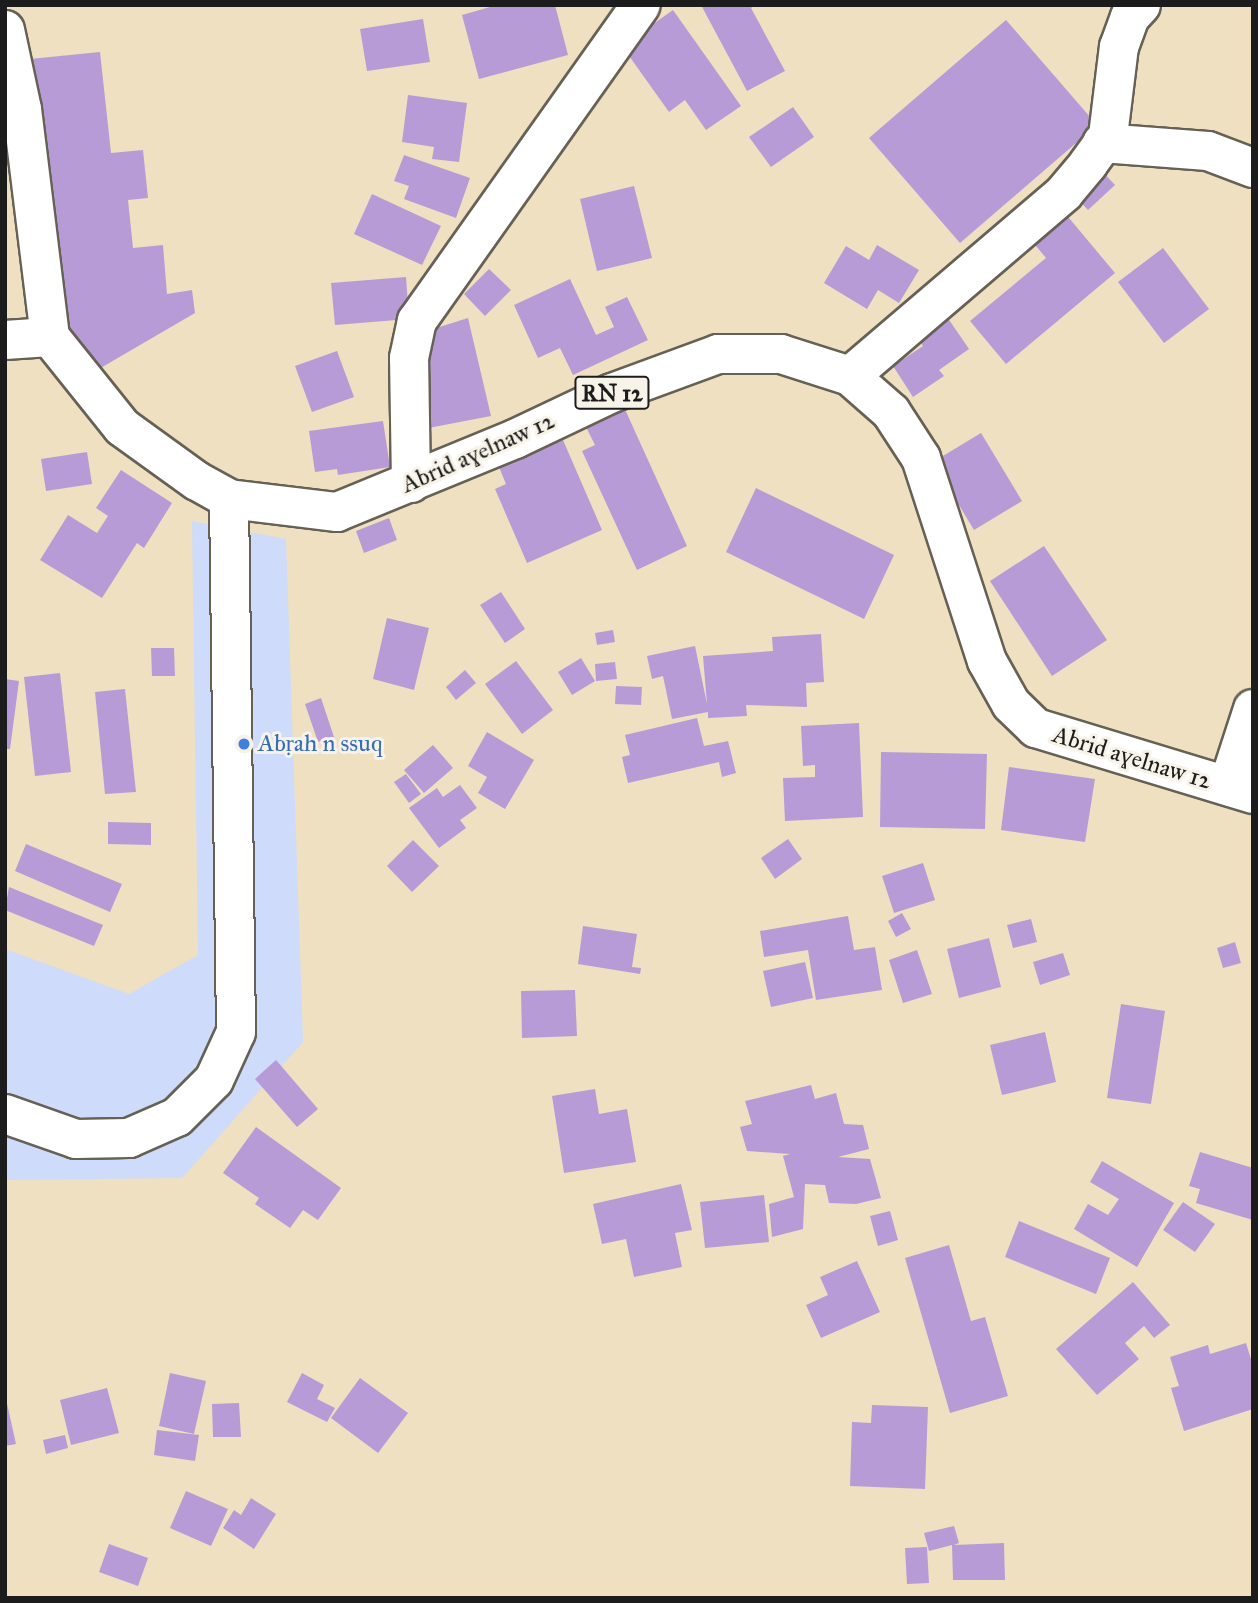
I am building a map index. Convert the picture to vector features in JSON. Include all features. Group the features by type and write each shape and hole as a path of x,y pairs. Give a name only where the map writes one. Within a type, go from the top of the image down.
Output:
{"street":[{"path":"411,483 409,358 417,321 642,5"},
{"path":"850,376 1064,193 1108,136 1119,47 1130,18 1141,5"},
{"path":"5,341 50,337 22,110 8,47"},
{"path":"1102,144 1208,151 1253,168"},
{"name":"Abrid aɣelnaw 12","path":"50,337 122,427 229,499 337,512 411,483 612,393 718,354 781,354 850,376 891,412 921,458 987,661 1011,704 1036,729 1240,790"},
{"path":"5,1114 76,1139 128,1138 177,1117 214,1080 236,1032 229,499"},
{"path":"1240,790 1253,709"}],"shaded area":[{"name":"Abṛah n ssuq","path":"192,521 286,539 303,1042 182,1178 5,1180 5,949 129,994 198,955"}],"building":[{"path":"497,5 555,5 568,55 479,79 462,15"},
{"path":"701,5 756,5 751,8 785,71 747,91"},
{"path":"673,10 741,106 706,130 685,100 669,112 622,46"},
{"path":"423,19 430,62 367,71 360,29"},
{"path":"1006,20 1097,125 960,243 869,138"},
{"path":"100,52 111,153 143,150 148,198 128,200 133,248 163,245 167,294 192,290 195,313 92,373 57,312 30,59"},
{"path":"408,95 467,103 459,162 432,159 434,147 402,142"},
{"path":"793,107 814,137 771,167 749,137"},
{"path":"404,155 470,178 456,218 404,199 409,186 394,181"},
{"path":"1100,169 1115,185 1088,210 1073,194"},
{"path":"634,186 652,258 597,271 580,199"},
{"path":"372,194 441,226 422,265 354,234"},
{"path":"1059,206 1115,273 1006,364 970,321 1046,258 1026,234"},
{"path":"877,245 919,270 899,303 878,290 867,309 824,283 846,246 869,260"},
{"path":"1163,248 1209,309 1164,343 1118,282"},
{"path":"489,269 511,290 485,316 464,294"},
{"path":"406,277 409,319 335,325 331,283"},
{"path":"570,279 596,335 614,327 605,307 627,297 648,340 573,375 560,348 538,358 514,305"},
{"path":"941,308 969,349 939,370 944,376 913,397 893,366 923,346 911,329"},
{"path":"468,318 491,416 418,430 427,331"},
{"path":"337,351 354,397 312,412 295,366"},
{"path":"623,405 687,546 637,570 582,451 595,445 584,423"},
{"path":"383,421 390,467 338,475 337,469 315,472 309,431"},
{"path":"981,433 1022,501 974,530 933,462"},
{"path":"563,440 602,530 527,563 495,489 506,484 499,467"},
{"path":"87,452 92,484 46,491 41,459"},
{"path":"121,470 172,503 144,548 137,543 102,598 40,560 68,515 97,533 108,516 96,508"},
{"path":"756,488 894,555 864,619 726,552"},
{"path":"389,518 397,540 364,553 356,531"},
{"path":"1044,546 1107,640 1052,676 990,581"},
{"path":"501,592 525,629 505,643 480,605"},
{"path":"387,618 429,628 414,690 373,679"},
{"path":"613,630 615,642 597,645 595,633"},
{"path":"821,634 824,682 806,683 807,707 746,705 747,716 708,718 708,712 672,719 663,676 652,679 647,656 695,646 707,704 703,656 773,651 772,637"},
{"path":"151,648 174,648 175,676 152,676"},
{"path":"581,658 595,681 572,695 558,672"},
{"path":"516,661 553,710 522,734 485,684"},
{"path":"615,662 617,679 596,681 595,664"},
{"path":"465,670 476,683 456,700 446,687"},
{"path":"60,673 71,772 35,776 24,677"},
{"path":"5,679 19,681 10,749 5,749"},
{"path":"616,686 642,687 641,705 615,704"},
{"path":"125,689 136,792 105,794 95,692"},
{"path":"321,698 334,737 318,742 305,704"},
{"path":"697,718 704,746 728,741 736,773 722,777 719,762 628,783 622,757 630,755 625,735"},
{"path":"859,723 863,817 785,821 783,778 815,777 815,765 803,766 801,726"},
{"path":"487,732 534,760 505,809 478,793 487,777 468,766"},
{"path":"433,745 453,768 424,793 404,770"},
{"path":"881,752 987,754 985,829 880,827"},
{"path":"1009,767 1095,779 1085,842 1001,830"},
{"path":"406,774 421,794 409,803 394,782"},
{"path":"460,785 477,808 460,820 466,828 439,848 409,808 437,788 443,797"},
{"path":"108,822 151,823 151,845 108,844"},
{"path":"788,839 802,859 775,879 761,858"},
{"path":"413,840 439,866 412,892 387,866"},
{"path":"26,844 122,884 110,912 15,871"},
{"path":"923,863 935,900 894,913 882,876"},
{"path":"9,887 103,925 94,946 5,910"},
{"path":"902,913 911,929 896,937 888,921"},
{"path":"848,916 854,950 875,947 882,990 816,1000 808,950 764,957 760,931"},
{"path":"1031,919 1037,942 1013,948 1007,925"},
{"path":"583,926 637,934 632,967 641,968 640,974 578,964"},
{"path":"989,938 1001,987 959,998 947,949"},
{"path":"1235,942 1241,963 1223,968 1217,948"},
{"path":"917,950 932,994 903,1003 889,960"},
{"path":"1063,953 1070,975 1040,985 1033,962"},
{"path":"805,962 813,998 771,1007 763,971"},
{"path":"575,990 577,1036 522,1038 521,991"},
{"path":"1121,1004 1165,1011 1151,1104 1107,1098"},
{"path":"1045,1032 1056,1082 1002,1095 990,1045"},
{"path":"276,1060 318,1109 297,1127 255,1079"},
{"path":"811,1085 815,1099 836,1093 844,1124 863,1125 869,1149 838,1157 870,1159 881,1198 856,1204 829,1203 825,1185 805,1184 803,1229 772,1237 769,1204 794,1197 783,1156 790,1154 747,1151 740,1127 752,1124 745,1101"},
{"path":"595,1089 599,1114 627,1109 636,1162 564,1173 552,1096"},
{"path":"256,1127 341,1188 318,1220 303,1210 290,1228 255,1204 259,1198 223,1173"},
{"path":"1200,1152 1253,1168 1253,1220 1196,1203 1200,1189 1189,1186"},
{"path":"1102,1161 1174,1203 1137,1267 1074,1229 1088,1204 1108,1215 1119,1199 1090,1182"},
{"path":"681,1184 692,1230 675,1233 682,1267 634,1277 626,1239 602,1244 593,1204"},
{"path":"764,1195 769,1242 705,1248 700,1202"},
{"path":"1183,1202 1215,1224 1195,1252 1163,1230"},
{"path":"890,1211 898,1240 878,1246 870,1216"},
{"path":"1019,1221 1110,1258 1096,1294 1005,1257"},
{"path":"949,1245 971,1321 985,1317 1008,1396 950,1413 905,1258"},
{"path":"857,1261 880,1312 821,1338 806,1305 828,1295 820,1277"},
{"path":"1133,1282 1170,1325 1154,1338 1144,1326 1125,1343 1139,1359 1097,1395 1056,1349"},
{"path":"1246,1343 1253,1366 1253,1409 1184,1431 1171,1388 1179,1386 1170,1357 1208,1345 1210,1354"},
{"path":"170,1373 206,1381 194,1434 159,1426"},
{"path":"302,1373 324,1385 317,1399 335,1408 327,1422 287,1402"},
{"path":"360,1378 408,1413 378,1453 331,1418"},
{"path":"107,1388 119,1433 71,1445 60,1400"},
{"path":"5,1400 16,1444 5,1446"},
{"path":"239,1403 241,1437 213,1437 212,1404"},
{"path":"872,1405 928,1407 925,1489 850,1486 852,1422 871,1423"},
{"path":"157,1430 199,1435 195,1461 154,1455"},
{"path":"65,1435 68,1448 46,1454 43,1440"},
{"path":"186,1491 228,1509 211,1546 170,1528"},
{"path":"251,1498 276,1514 254,1549 223,1528 234,1510 241,1515"},
{"path":"954,1526 959,1543 954,1545 1004,1543 1005,1580 953,1580 952,1545 929,1551 924,1533"},
{"path":"109,1544 148,1558 138,1586 99,1572"},
{"path":"927,1547 929,1583 907,1584 905,1548"}],"place":[{"name":"Abṛah n ssuq","path":"244,744"}]}
